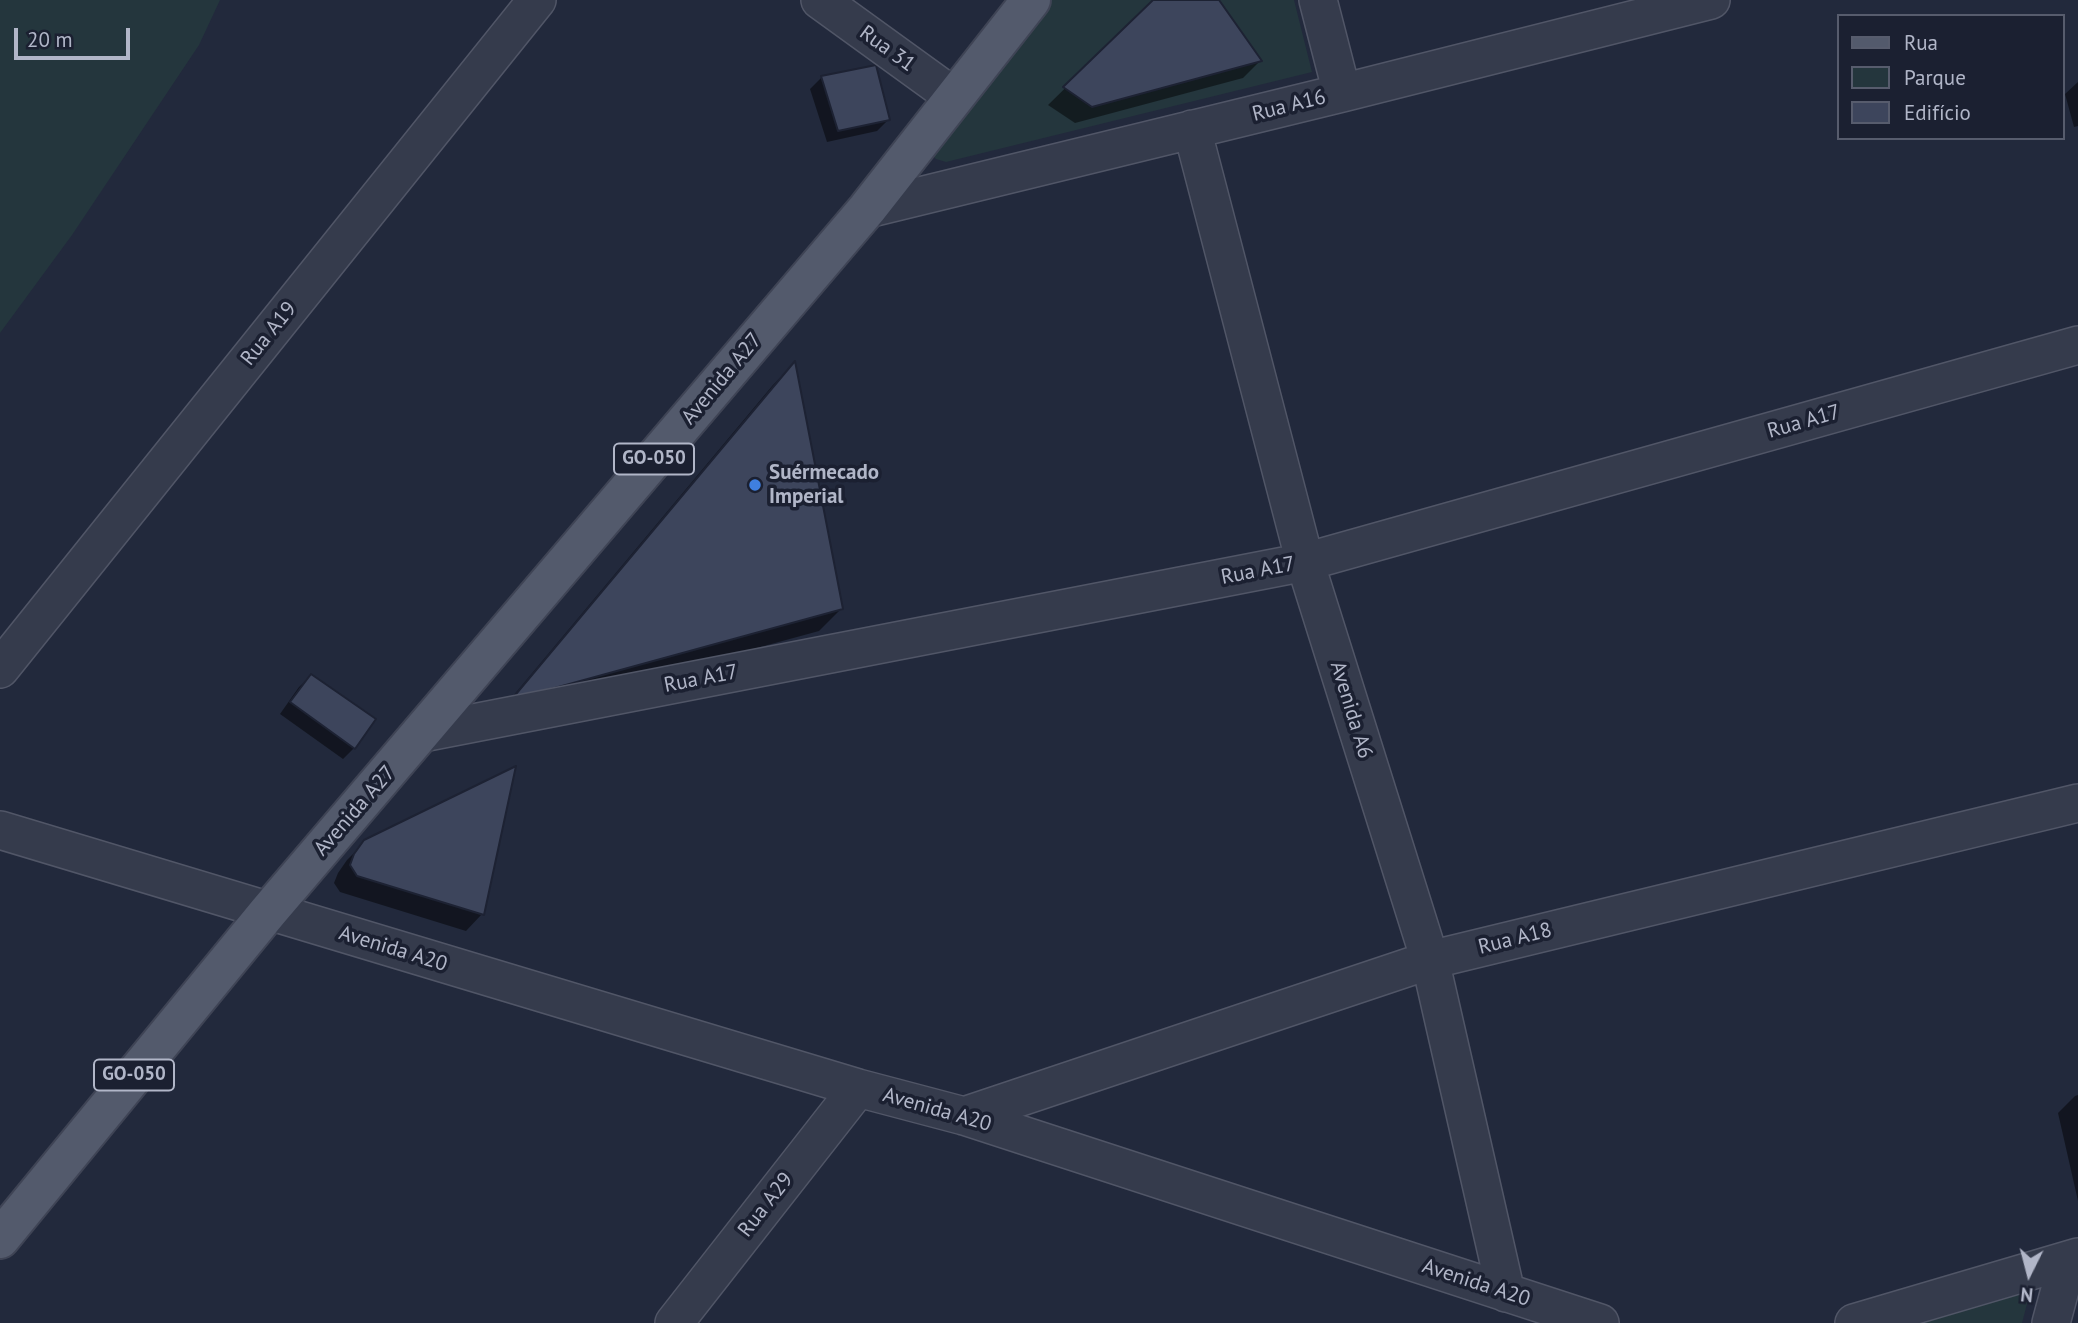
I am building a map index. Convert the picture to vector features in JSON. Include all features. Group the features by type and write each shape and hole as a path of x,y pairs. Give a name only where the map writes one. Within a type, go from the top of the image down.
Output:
{"main road":[{"name":"Avenida A27","path":"268,912 867,209 1031,0"},
{"name":"GO-050","path":"0,1239 268,912"}],"street":[{"name":"Rua A19","path":"0,669 537,0"},
{"name":"Rua 31","path":"820,0 954,97"},
{"path":"1318,0 1342,93"},
{"name":"Rua A16","path":"867,209 1711,0"},
{"name":"Avenida A6","path":"1192,129 1305,562 1430,960 1506,1293"},
{"name":"Rua A17","path":"422,733 1305,562 2078,345"},
{"name":"Rua A18","path":"964,1116 1430,960 2078,803"},
{"name":"Avenida A20","path":"0,830 858,1088 964,1116 1600,1323"},
{"name":"Rua A29","path":"674,1323 858,1088"},
{"path":"1854,1323 2073,1259"},
{"path":"2051,1323 2073,1259"}],"green space":[{"path":"0,0 220,0 199,45 72,235 0,333"},
{"path":"1043,0 1294,0 1312,72 946,162 936,159 926,149"},
{"path":"2017,1287 2029,1296 2022,1323 1886,1323"}],"building":[{"path":"1153,0 1219,0 1262,61 1092,107 1063,87"},
{"path":"876,65 890,120 838,131 821,76"},
{"name":"Suérmecado Imperial","path":"795,361 843,609 511,700"},
{"path":"311,674 376,719 355,749 290,702"},
{"path":"516,766 484,915 357,876 350,865 364,840"}],"place":[{"name":"Suérmecado Imperial","path":"755,485"}]}
